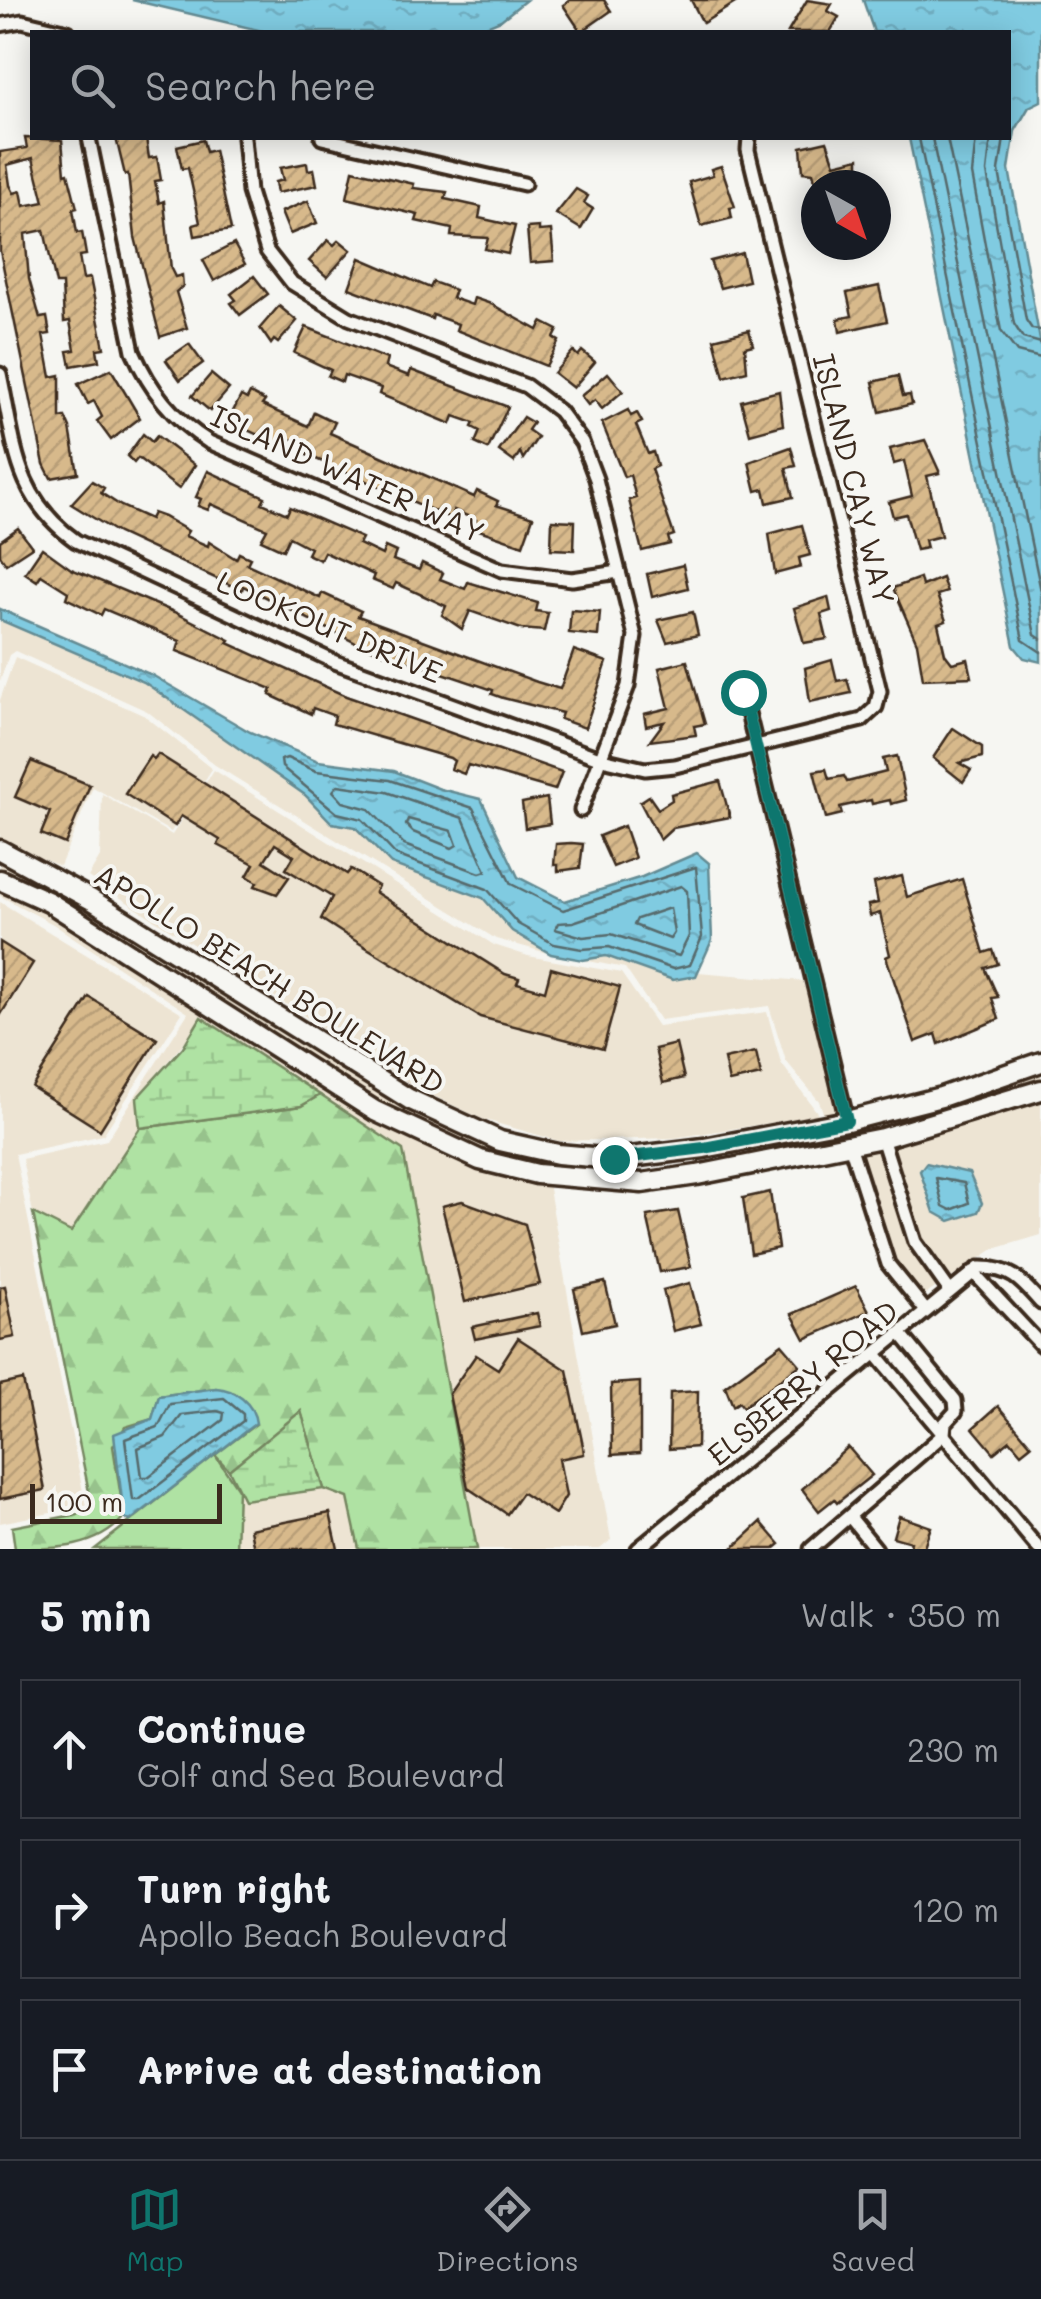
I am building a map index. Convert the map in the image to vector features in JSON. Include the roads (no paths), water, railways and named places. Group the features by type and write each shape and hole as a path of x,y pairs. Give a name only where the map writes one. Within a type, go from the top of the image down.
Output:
{"main road":[{"name":"APOLLO BEACH BOULEVARD","path":"0,850 76,890 409,1099 500,1141 614,1159 700,1148 847,1121 941,1097 1041,1062"},
{"name":"APOLLO BEACH BOULEVARD","path":"0,880 48,902 375,1112 442,1145 537,1174 642,1184 704,1174 882,1138 1041,1090"},
{"path":"847,1121 882,1138"},
{"path":"700,1148 704,1174"}],"street":[{"path":"0,24 22,21 60,30"},
{"name":"ISLAND WATER WAY","path":"89,140 133,351 147,382 188,429 209,442 502,570 572,579 619,572"},
{"path":"244,140 249,192 267,251 292,283 348,318 526,386 558,411 582,442 635,636 634,659 602,758 580,810"},
{"path":"331,140 524,184"},
{"name":"ISLAND CAY WAY","path":"749,140 748,150 880,691 876,707 862,720 755,747"},
{"name":"LOOKOUT DRIVE","path":"0,374 21,475 32,500 50,522 76,540 335,662 602,758 645,769 755,747"},
{"path":"743,692 847,1121"},
{"path":"882,1138 914,1242 949,1290"},
{"path":"850,1145 888,1264 926,1310"},
{"name":"ELSBERRY ROAD","path":"638,1549 973,1272 1002,1268 1018,1277 1041,1303"},
{"path":"973,1272 1041,1345"},
{"path":"811,1549 944,1434 945,1424 956,1411 955,1400 900,1334"},
{"path":"876,1354 1038,1549"},
{"path":"850,1517 876,1549"}],"water":[{"path":"132,0 526,0 501,20 477,30 259,30"},
{"path":"863,0 1041,0 1041,101 1029,107 1015,131 1009,169 1041,346 1041,662 1024,658 1014,646 909,140 1011,140 1011,30 873,30"},
{"path":"0,609 152,675 250,732 318,761 394,771 440,789 481,799 518,877 565,901 642,877 697,853 709,863 712,940 696,976 673,980 606,956 583,960 551,954 512,931 483,898 391,864 355,827 332,823 305,795 144,682 0,620"},
{"path":"926,1163 969,1173 982,1203 978,1212 950,1221 934,1212 920,1171"},
{"path":"216,1388 242,1399 252,1410 256,1423 130,1521 124,1517 114,1434 152,1419 159,1396"}]}
